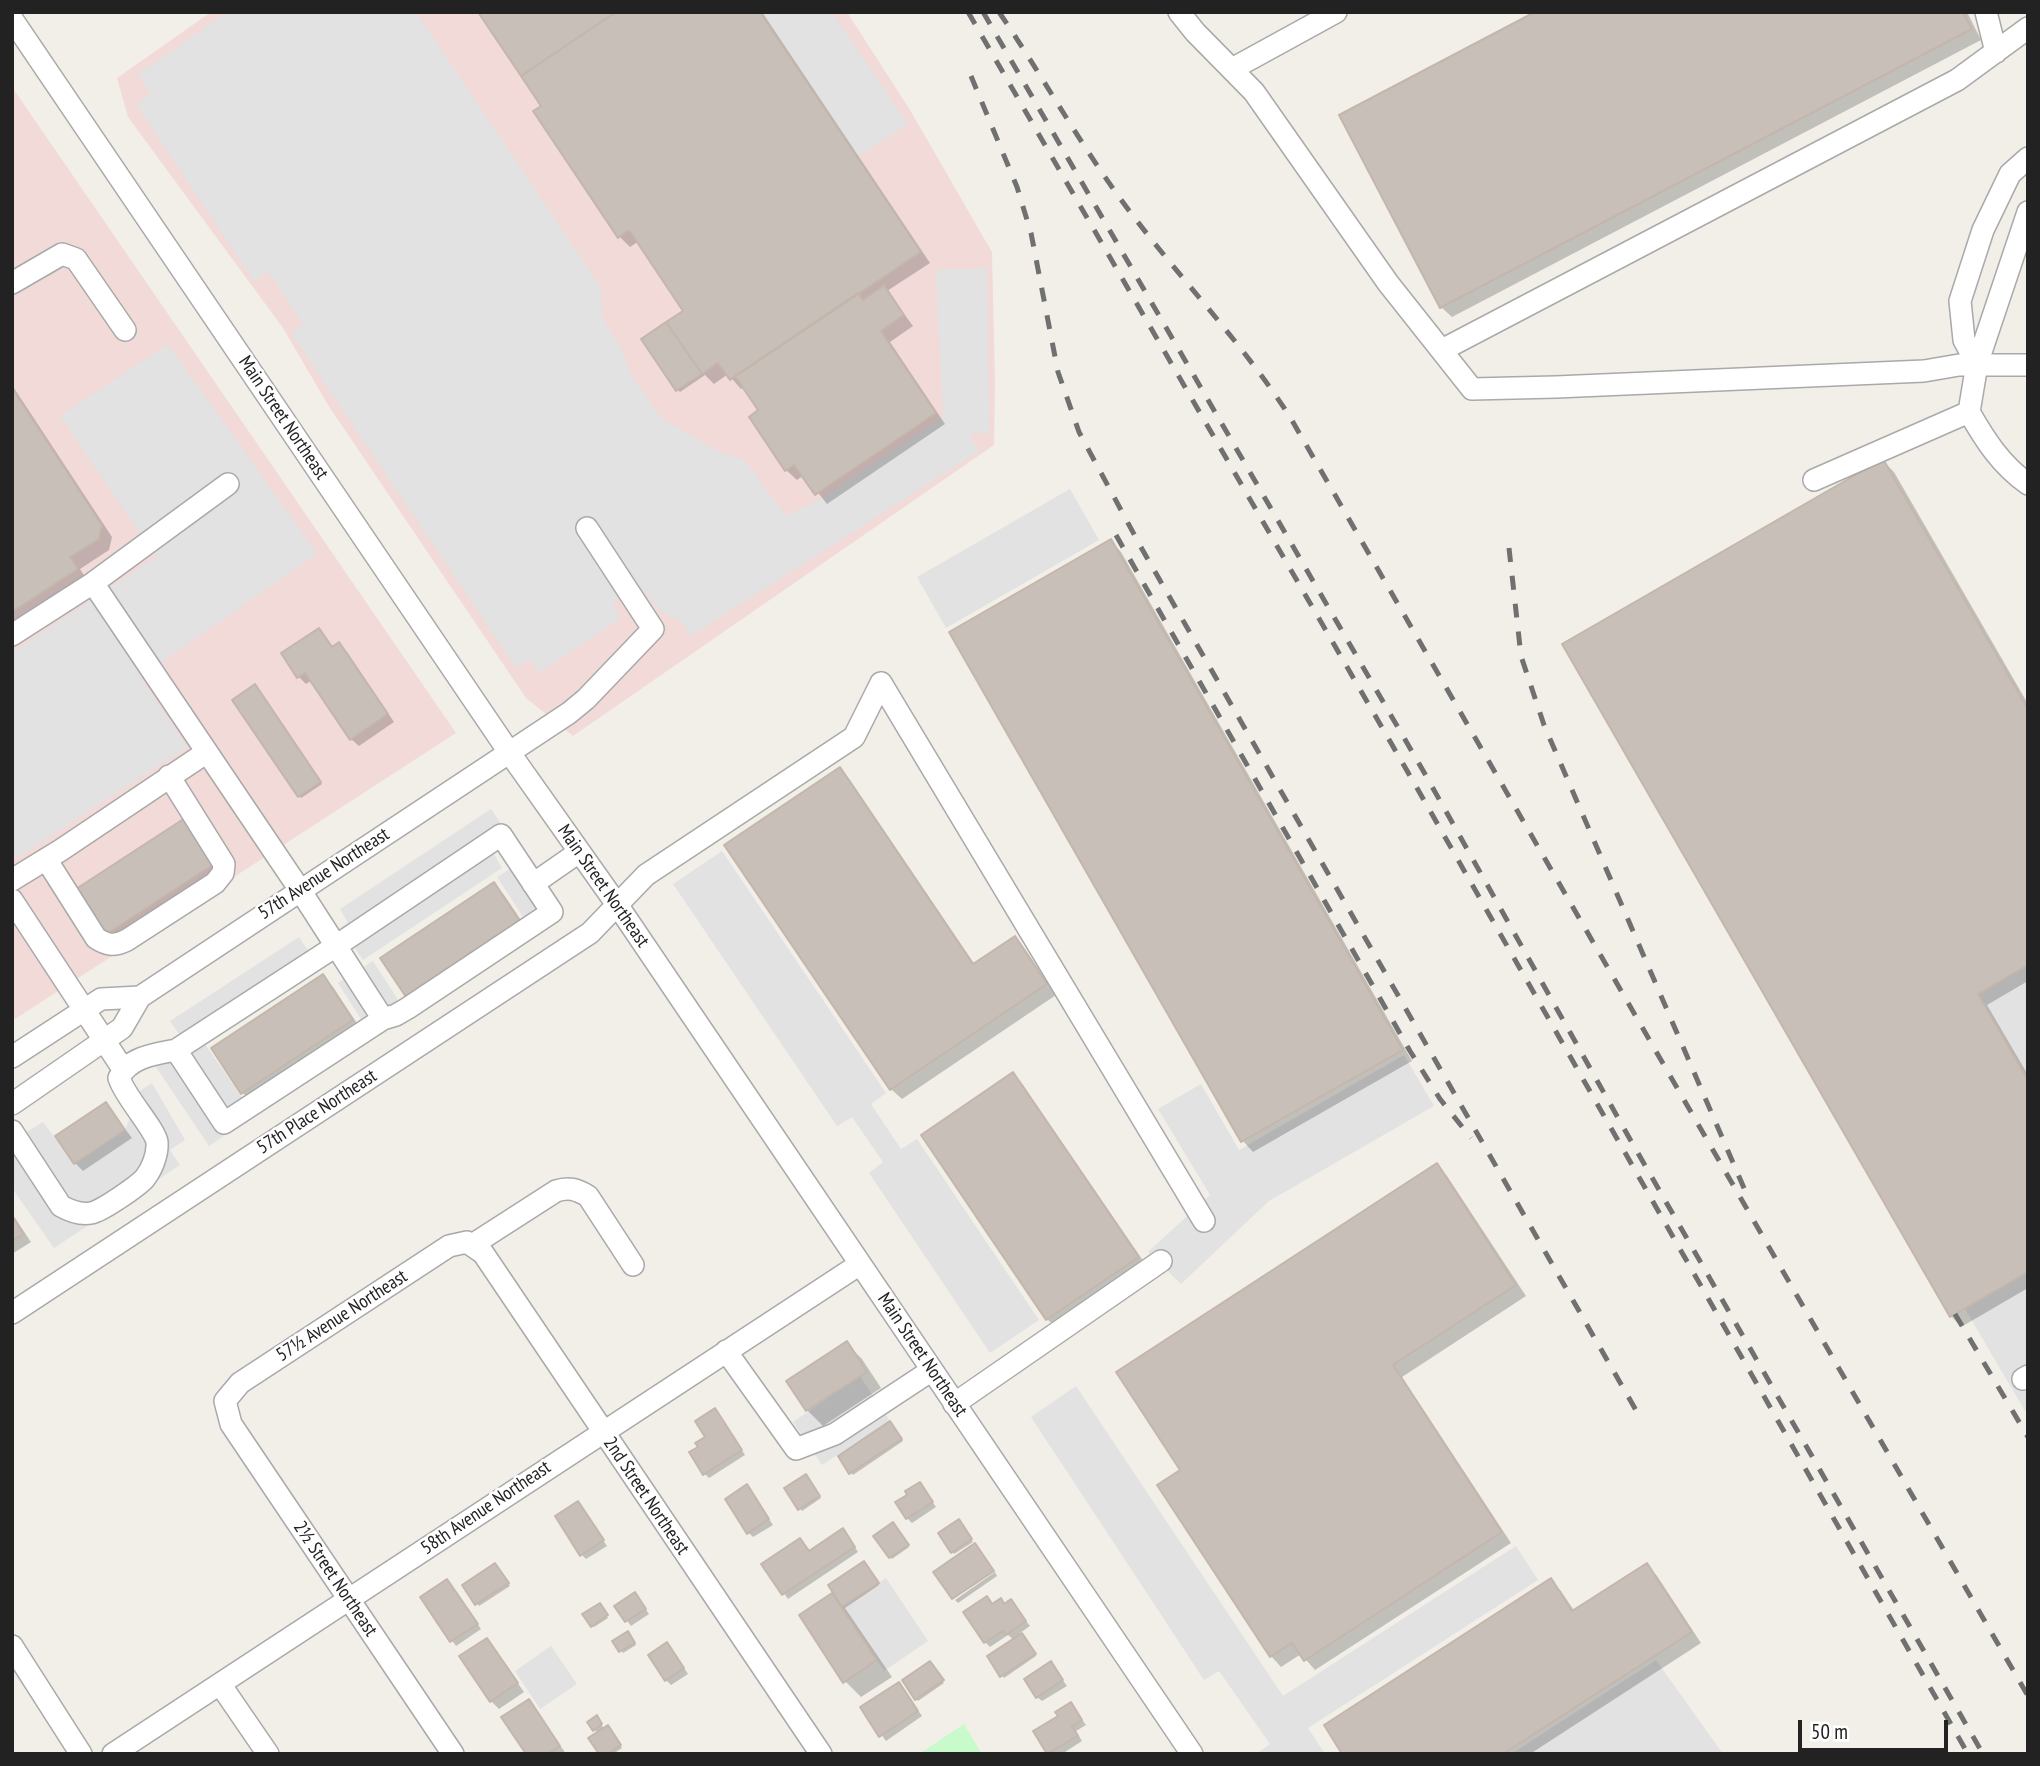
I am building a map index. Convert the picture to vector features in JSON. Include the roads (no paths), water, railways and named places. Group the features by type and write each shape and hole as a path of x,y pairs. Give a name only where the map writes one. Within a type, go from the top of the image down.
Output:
{"street":[{"path":"1179,12 1254,92 1388,283 1472,389 1924,371 1977,364 2028,365"},
{"path":"1232,69 1336,12"},
{"path":"1986,12 1996,51"},
{"path":"2026,12 2028,21"},
{"name":"Main Street Northeast","path":"15,24 509,752 618,906 1192,1754"},
{"path":"1441,350 1957,79 2028,29"},
{"path":"1977,364 1964,340 1960,301 1983,230 2010,174 2028,158"},
{"path":"2028,212 1977,364 1969,412 1987,445 2006,466 2028,484"},
{"path":"12,283 62,254 76,259 125,330"},
{"path":"1814,480 1969,412"},
{"path":"12,635 93,583 228,484"},
{"name":"57th Avenue Northeast","path":"12,1104 122,1028 140,996 569,713 586,699 653,629 587,528"},
{"path":"93,583 300,890 383,1019"},
{"name":"57th Place Northeast","path":"12,1312 590,933 646,876 854,737 881,682 1204,1221"},
{"path":"12,880 207,752"},
{"path":"46,859 96,937 105,944 117,945 127,940 215,883 223,873 224,864 170,776"},
{"path":"12,1131 61,1206 71,1212 100,1210 144,1179 156,1156 157,1140 122,1088 119,1078 123,1069 148,1056 176,1050 500,835 551,912 408,1008 383,1019 224,1123 176,1050"},
{"path":"533,884 579,852"},
{"path":"12,900 123,1069"},
{"name":"57th Avenue Northeast","path":"12,1057 101,999 140,996"},
{"name":"57½ Avenue Northeast","path":"225,1401 240,1383 437,1253 449,1246 470,1244 556,1191 566,1188 578,1190 587,1196 633,1265"},
{"name":"2nd Street Northeast","path":"470,1244 483,1253 821,1754"},
{"path":"954,1404 1160,1261"},
{"name":"58th Avenue Northeast","path":"113,1754 860,1264"},
{"path":"726,1351 796,1449 835,1434 932,1370"},
{"name":"2½ Street Northeast","path":"225,1401 231,1424 453,1754"},
{"path":"12,1646 81,1754"},
{"path":"220,1684 268,1754"}],"railway":[{"path":"968,12 1413,781 1968,1754"},
{"path":"983,12 1425,774 1631,1141 1983,1754"},
{"path":"999,12 1118,196 1254,366 1290,417 2028,1696"},
{"path":"971,76 1017,187 1031,233 1058,372 1079,432 1142,549 1641,1419"},
{"path":"1116,535 1410,1051 1440,1099 1471,1138"},
{"path":"1509,548 1521,656 1544,725 1747,1195"},
{"path":"1955,1314 2028,1437"}]}
